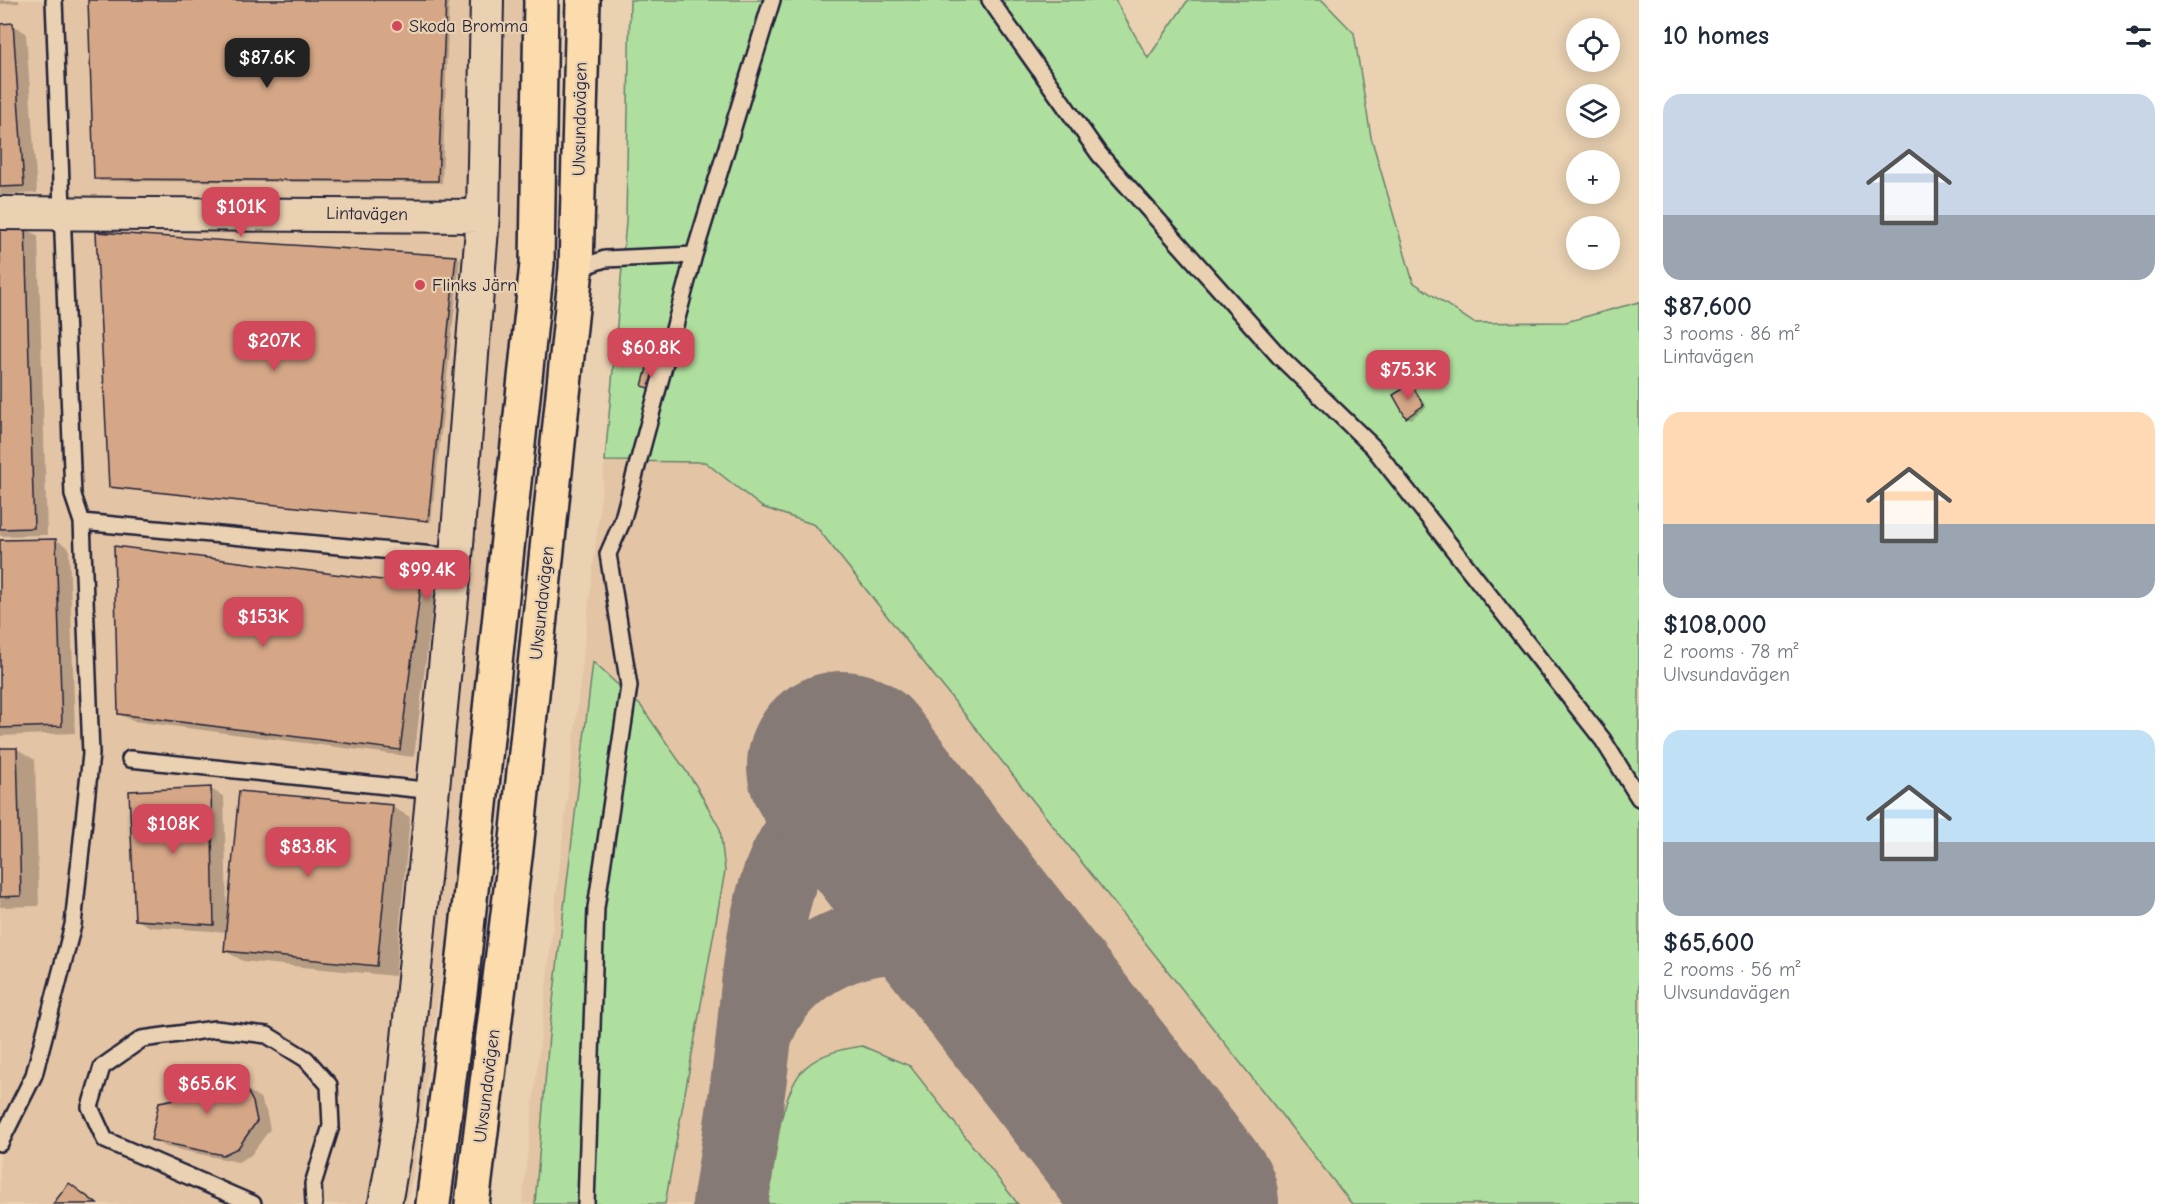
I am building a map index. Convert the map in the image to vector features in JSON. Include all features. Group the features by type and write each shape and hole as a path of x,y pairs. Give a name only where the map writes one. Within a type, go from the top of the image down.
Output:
{"main road":[{"path":"434,1204 461,985 537,264 541,0"},
{"name":"Ulvsundavägen","path":"472,1204 516,849 576,269 583,0"}],"street":[{"path":"385,1204 400,1119 456,556 483,216 487,0"},
{"name":"Lintavägen","path":"0,213 64,211 483,216"}],"lane":[{"path":"0,1143 34,1075 73,925 91,754 82,522 73,495 64,211 54,0"},
{"path":"586,1204 596,908 629,686 608,554 622,522 694,255 772,0"},
{"path":"990,0 1099,154 1279,356 1373,447 1603,740 1639,798"},
{"path":"576,269 605,259 694,255"},
{"path":"82,522 456,556"},
{"path":"130,759 434,791"},
{"path":"253,1204 105,1140 90,1107 102,1067 142,1039 215,1029 267,1035 306,1059 329,1085 331,1126 313,1184 314,1204"}],"shaded area":[{"path":"0,0 525,0 524,165 518,291 466,797 414,1171 406,1204 0,1204"},
{"path":"668,245 1639,783 1639,1204 522,1204 605,461"}],"green space":[{"path":"630,0 1115,0 1148,58 1188,0 1322,0 1354,33 1371,137 1413,282 1474,323 1566,322 1639,302 1639,1204 1352,1204 815,525 762,507 705,462 605,461 626,222"},
{"path":"593,662 641,706 695,784 720,829 725,871 665,1204 535,1204 549,1035"},
{"path":"862,1046 910,1066 1018,1204 767,1204 783,1111 797,1078 806,1067 825,1055"}],"building":[{"path":"88,0 446,0 438,181 94,179"},
{"path":"13,23 24,186 0,187 0,24"},
{"path":"0,227 25,227 34,528 0,529"},
{"path":"96,232 456,256 428,521 109,487"},
{"path":"647,368 660,371 655,390 642,386"},
{"path":"1411,384 1424,405 1406,418 1393,395"},
{"path":"56,539 62,726 0,728 0,540"},
{"path":"114,546 421,585 400,750 118,714"},
{"path":"0,748 17,748 21,896 0,897"},
{"path":"211,787 214,925 135,920 129,791"},
{"path":"239,791 393,805 377,966 224,951"},
{"path":"211,1071 230,1077 246,1089 253,1102 257,1121 238,1148 223,1155 151,1140 159,1102 181,1098 193,1075"},
{"path":"69,1183 97,1204 53,1204"}],"taxiway":[{"path":"730,1204 747,1092 768,922 777,887 789,855 806,831 828,815 837,812 863,813 894,832"},
{"path":"754,1038 765,1010 783,987 805,967 831,952 859,941 889,936 918,937 947,944 969,954 1025,999"}],"runway":[{"path":"842,766 1184,1204"}],"place":[{"name":"Skoda Bromma","path":"397,26"},
{"name":"Flinks Järn","path":"420,285"}]}
